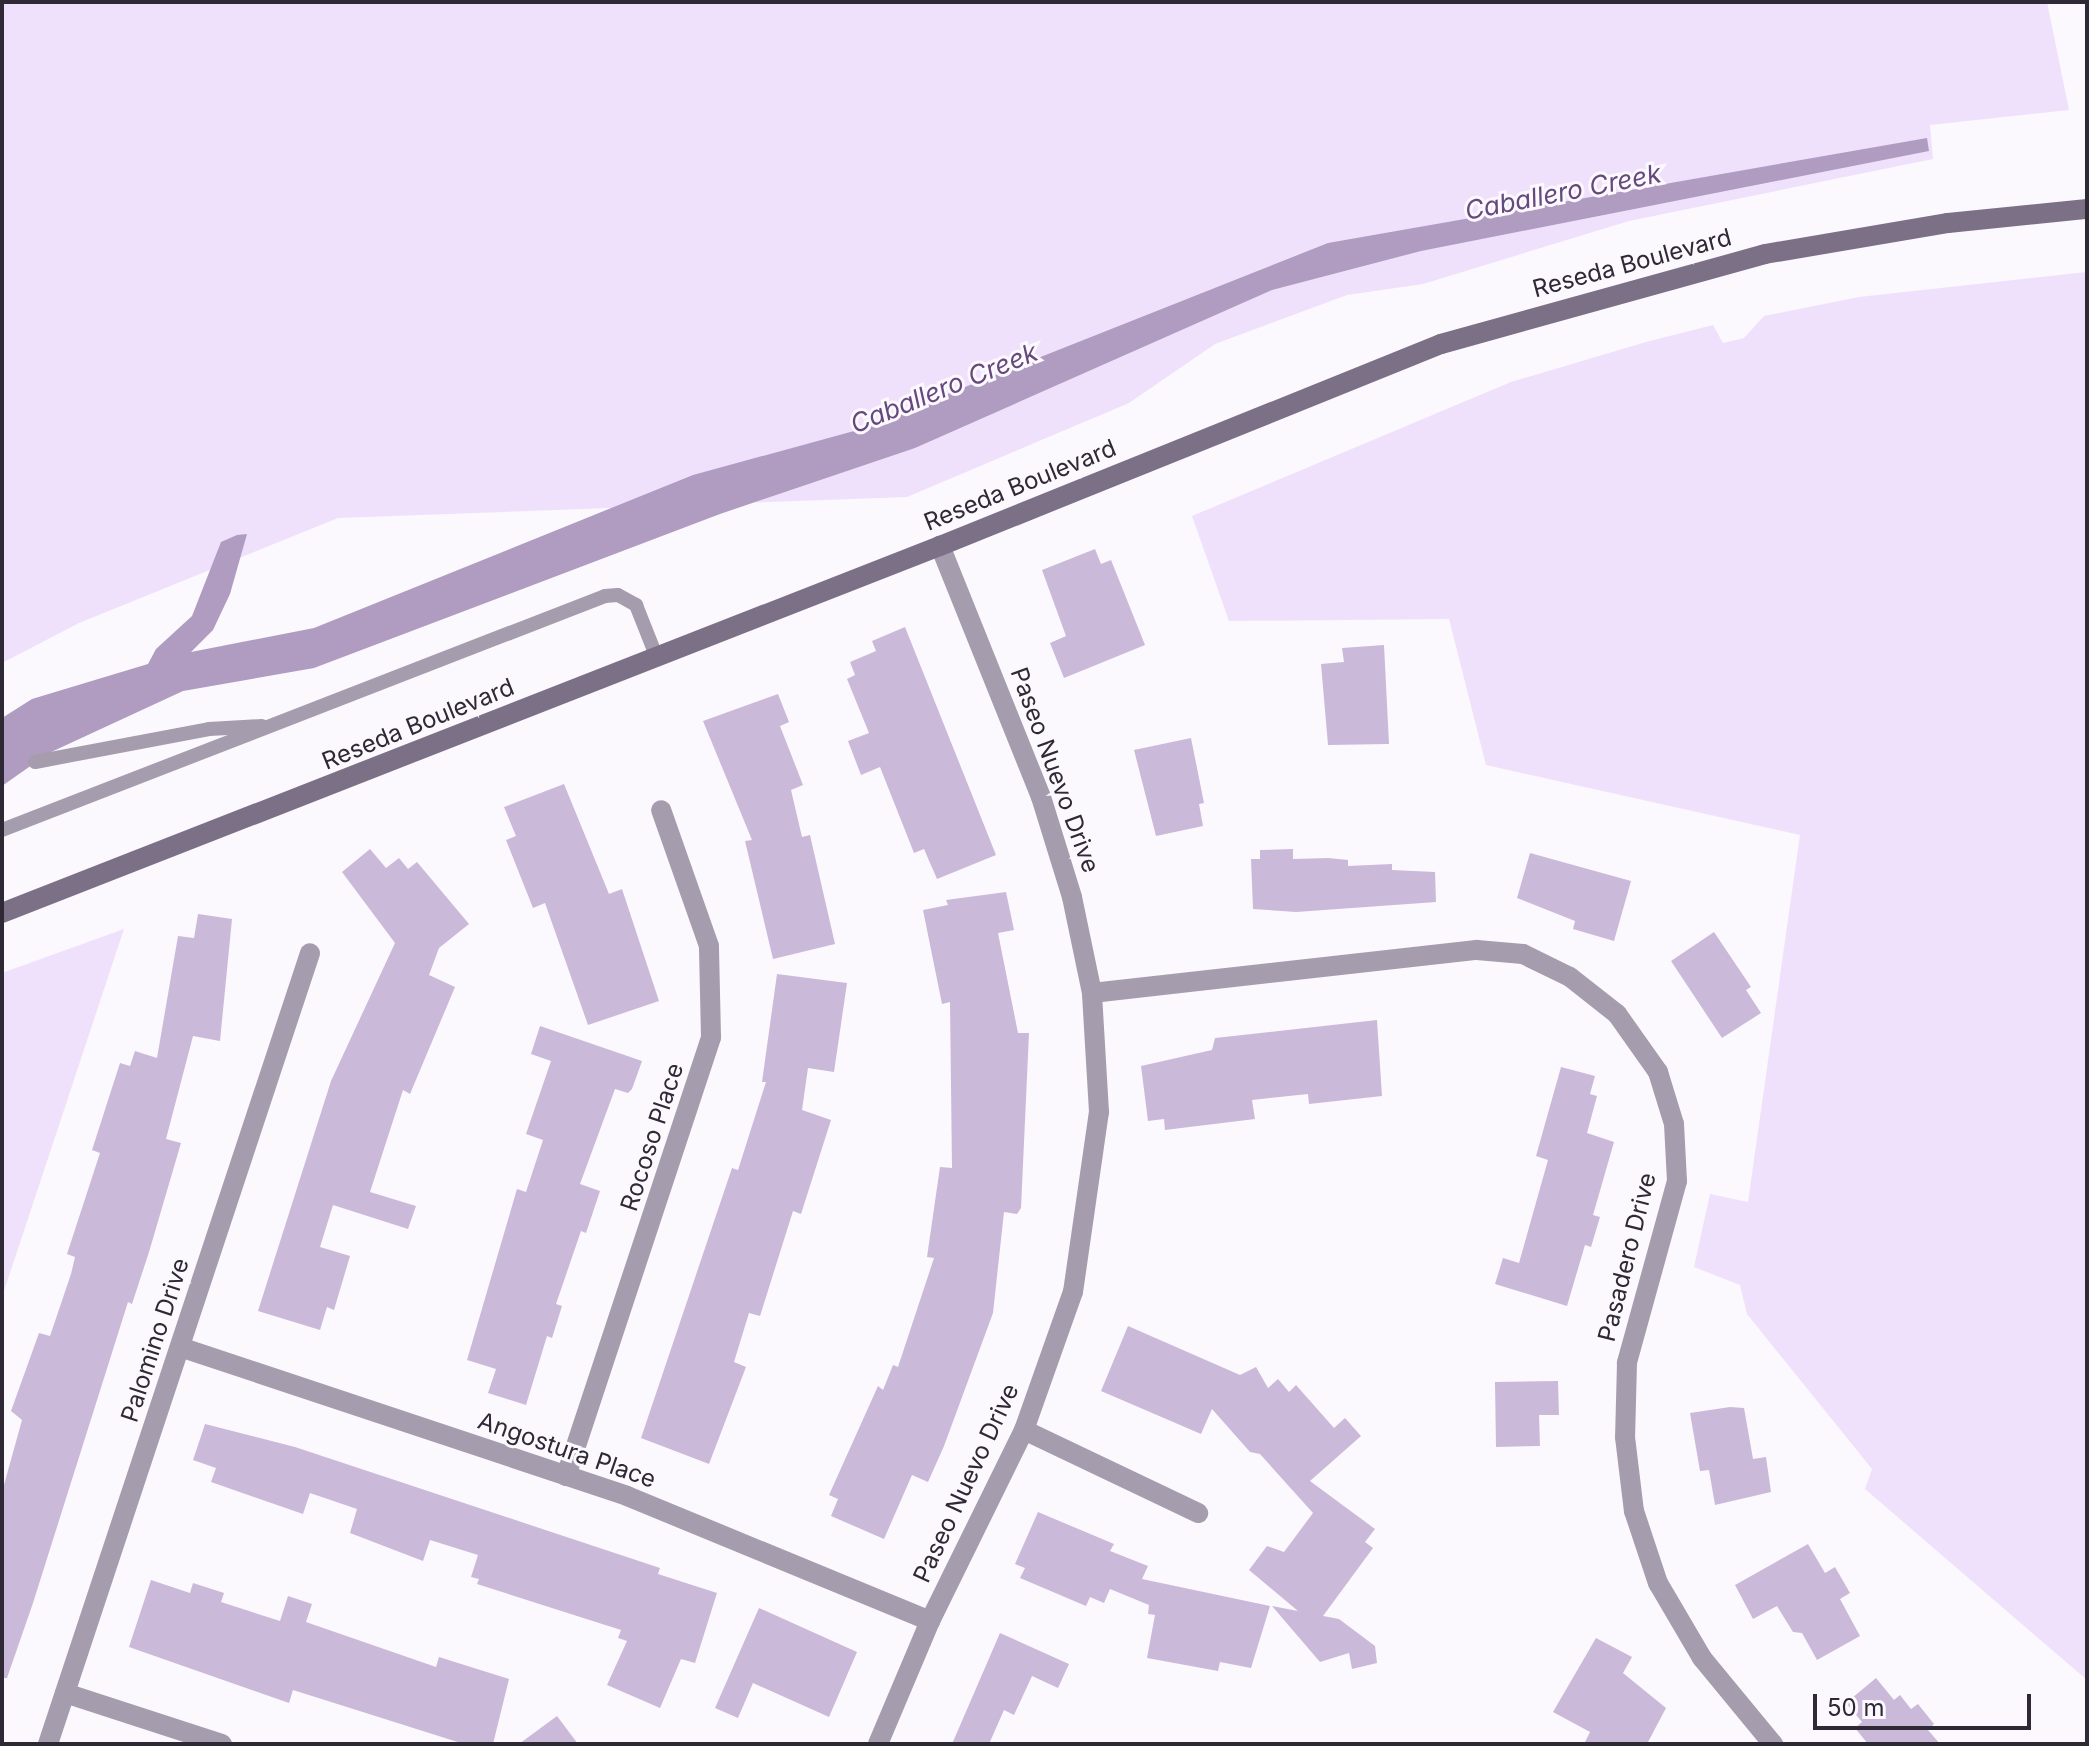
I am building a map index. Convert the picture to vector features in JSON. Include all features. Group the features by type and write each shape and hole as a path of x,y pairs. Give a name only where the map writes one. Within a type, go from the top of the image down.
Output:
{"main road":[{"name":"Reseda Boulevard","path":"2,913 657,658 1441,344 1567,306 1765,254 1948,223 2087,209"}],"street":[{"name":"Paseo Nuevo Drive","path":"878,1744 930,1621 1024,1430 1073,1292 1099,1112 1092,993 1072,897 1041,797 940,546"},
{"name":"Rocoso Place","path":"566,1476 711,1037 709,946 661,810"},
{"name":"Pasadero Drive","path":"1092,993 1477,950 1523,954 1570,977 1617,1014 1658,1072 1674,1124 1677,1181 1627,1363 1625,1437 1634,1511 1658,1583 1702,1658 1773,1744"},
{"name":"Palomino Drive","path":"48,1744 310,953"},
{"name":"Angostura Place","path":"180,1347 566,1476 774,1553 930,1621"},
{"path":"1024,1430 1198,1513"},
{"path":"65,1693 222,1744"}],"lane":[{"path":"2,830 605,596 618,595 636,605 657,658"},
{"path":"35,762 209,729 275,726"}],"shaded area":[{"path":"2,2 2047,2 2069,110 1930,125 1933,159 1629,221 1423,284 1347,295 1215,344 1129,403 907,497 338,518 79,623 2,663"},
{"path":"1927,138 1929,151 1421,251 1272,290 915,448 720,514 314,668 183,691 49,753 2,786 2,718 32,699 148,664 156,649 192,616 221,542 237,535 247,534 230,594 213,630 191,652 314,628 693,475 854,431 1328,243"},
{"path":"2087,272 2087,1680 1865,1489 1872,1469 1747,1314 1740,1285 1694,1267 1710,1194 1748,1202 1800,835 1486,765 1449,619 1229,621 1192,516 1511,382 1646,342 1713,325 1723,343 1744,338 1764,316 1859,297"},
{"path":"124,929 2,1297 2,973"}],"building":[{"path":"1095,549 1101,564 1111,560 1145,645 1064,678 1050,643 1066,636 1042,570"},
{"path":"905,627 996,855 937,879 924,849 914,853 880,767 861,775 848,741 869,733 847,679 855,675 850,662 876,651 872,641"},
{"path":"1384,645 1389,744 1328,745 1321,664 1344,662 1342,648"},
{"path":"778,694 789,722 780,726 803,785 791,790 802,837 810,835 835,944 773,959 745,841 752,840 703,721"},
{"path":"1191,738 1204,803 1199,804 1203,826 1156,836 1134,750"},
{"path":"564,784 609,894 622,889 659,1001 588,1025 545,903 533,908 506,840 516,836 504,807"},
{"path":"370,849 386,868 399,858 408,869 417,862 469,924 439,948 429,975 455,987 410,1094 403,1090 370,1192 416,1206 408,1229 333,1205 320,1247 350,1256 334,1310 327,1307 320,1330 258,1311 331,1081 395,943 342,872"},
{"path":"1293,849 1293,859 1328,858 1348,860 1348,866 1392,864 1392,870 1435,872 1436,902 1296,912 1253,909 1251,859 1260,859 1260,850"},
{"path":"1530,853 1631,881 1614,941 1573,929 1575,921 1517,898"},
{"path":"1006,892 1014,930 998,933 1018,1033 1029,1033 1021,1208 1017,1214 1004,1212 993,1313 944,1446 928,1482 912,1475 884,1539 831,1516 838,1499 829,1495 878,1386 883,1390 893,1365 898,1367 934,1258 927,1257 940,1167 952,1168 950,1002 942,1004 923,910 948,905 946,900"},
{"path":"198,914 232,919 220,1041 193,1036 166,1139 181,1143 149,1252 132,1304 128,1302 33,1603 7,1678 2,1678 2,1492 22,1420 11,1411 39,1333 50,1336 71,1274 75,1257 67,1254 100,1153 92,1150 120,1063 130,1066 135,1051 157,1058 178,936 194,938"},
{"path":"1714,932 1751,987 1746,990 1761,1013 1722,1038 1671,961"},
{"path":"777,974 847,983 834,1072 808,1068 802,1110 831,1120 801,1214 793,1211 760,1316 749,1313 734,1362 746,1367 709,1464 641,1438 732,1168 738,1170 766,1082 762,1082"},
{"path":"1377,1020 1382,1096 1309,1104 1308,1094 1252,1100 1255,1119 1165,1130 1164,1119 1148,1121 1141,1066 1212,1050 1215,1038"},
{"path":"540,1026 642,1061 632,1089 628,1093 615,1089 580,1184 600,1191 586,1233 581,1231 556,1304 562,1306 552,1338 547,1336 526,1405 488,1393 496,1369 467,1360 517,1189 526,1192 543,1140 526,1134 551,1061 531,1054"},
{"path":"1561,1067 1595,1076 1590,1094 1597,1096 1587,1133 1614,1142 1593,1215 1600,1217 1591,1247 1585,1245 1567,1306 1495,1284 1503,1258 1519,1263 1548,1160 1536,1156"},
{"path":"1128,1326 1240,1375 1256,1367 1268,1388 1278,1379 1289,1392 1296,1385 1334,1428 1345,1418 1361,1436 1310,1481 1375,1529 1365,1542 1373,1548 1323,1616 1339,1619 1375,1646 1377,1663 1352,1669 1349,1653 1320,1662 1272,1606 1298,1611 1249,1570 1267,1546 1284,1552 1313,1513 1260,1454 1250,1452 1212,1409 1201,1434 1101,1391"},
{"path":"1558,1381 1559,1415 1539,1415 1540,1446 1496,1447 1495,1382"},
{"path":"1744,1408 1753,1459 1766,1457 1771,1492 1715,1505 1709,1470 1700,1471 1690,1413"},
{"path":"205,1424 295,1447 660,1568 658,1574 717,1593 695,1663 681,1659 660,1708 607,1685 627,1641 618,1638 621,1630 477,1584 479,1579 471,1577 478,1555 430,1540 423,1561 350,1533 357,1509 310,1493 303,1514 211,1482 216,1468 193,1460"},
{"path":"1038,1512 1114,1544 1110,1551 1148,1566 1142,1579 1270,1606 1251,1668 1220,1662 1218,1671 1147,1658 1155,1615 1148,1614 1149,1605 1110,1589 1104,1603 1090,1597 1086,1606 1020,1578 1025,1568 1015,1564"},
{"path":"1808,1544 1825,1573 1835,1567 1850,1593 1840,1599 1860,1636 1817,1660 1802,1633 1793,1632 1777,1606 1753,1619 1735,1585"},
{"path":"151,1580 190,1593 193,1583 224,1593 221,1602 280,1621 288,1596 312,1604 306,1622 436,1667 439,1657 509,1679 493,1744 464,1744 293,1690 289,1703 129,1647"},
{"path":"759,1608 857,1652 829,1717 753,1683 738,1718 715,1708"},
{"path":"1000,1633 1069,1664 1058,1688 1032,1676 1014,1715 1004,1710 989,1744 952,1744"},
{"path":"1596,1638 1632,1657 1623,1673 1666,1708 1647,1744 1584,1744 1590,1732 1553,1712"},
{"path":"1876,1678 1894,1700 1900,1695 1911,1709 1918,1704 1934,1724 1928,1730 1940,1744 1868,1744 1855,1728 1862,1722 1846,1703"},
{"path":"557,1716 578,1744 519,1744"}],"water label":[{"name":"Caballero Creek","path":"1563,192"},
{"name":"Caballero Creek","path":"944,388"}]}
